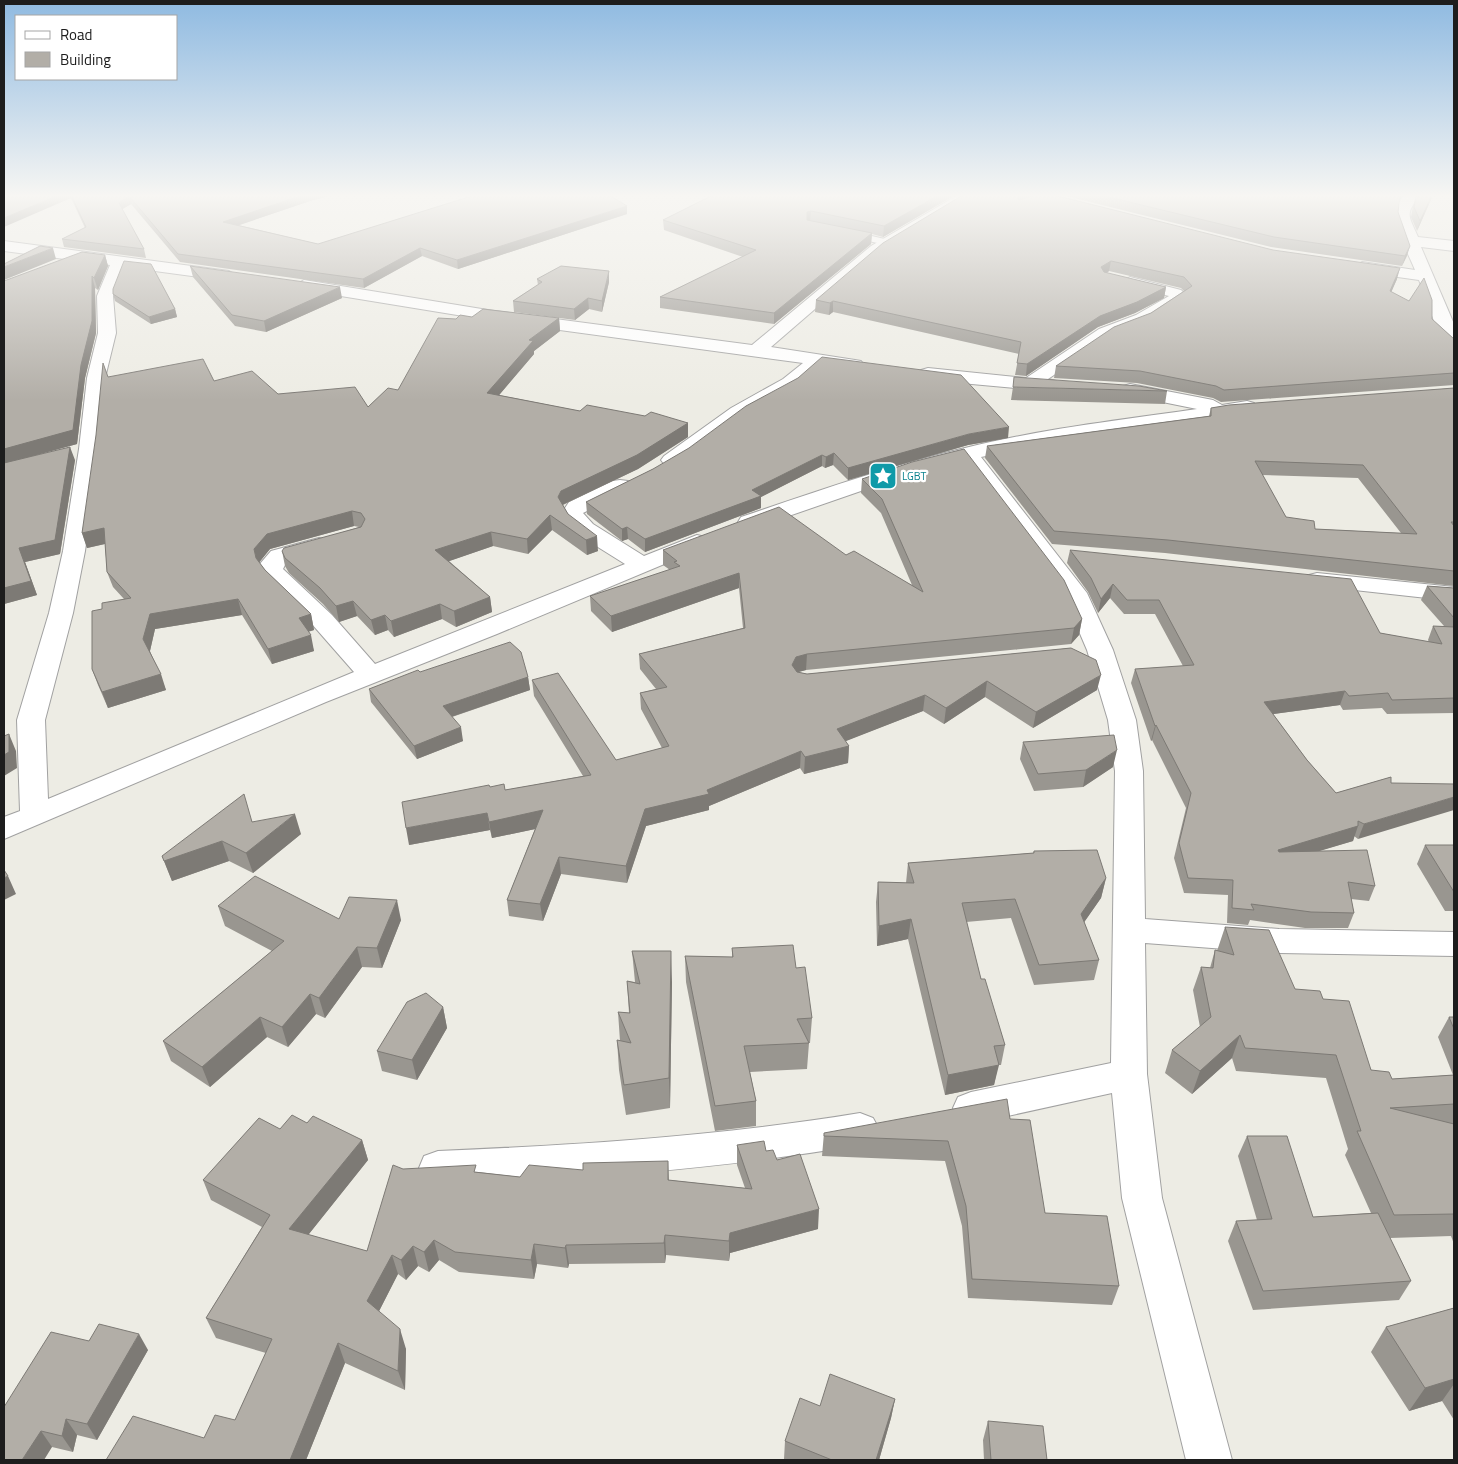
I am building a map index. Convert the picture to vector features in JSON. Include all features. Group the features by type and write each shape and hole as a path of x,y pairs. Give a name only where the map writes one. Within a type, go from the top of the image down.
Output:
{"street":[{"path":"53,268 66,263"},
{"path":"35,815 32,781 31,720 63,604 76,542 79,451 107,334 105,296 119,263"},
{"path":"122,263 248,278"},
{"path":"756,351 861,263"},
{"path":"1420,263 1443,321 1454,336"},
{"path":"1349,265 1425,276"},
{"path":"1028,384 1104,334 1142,319 1180,297 1175,292 1118,280"},
{"path":"284,282 494,316 633,333 874,367"},
{"path":"641,564 585,529 572,514 577,507 646,474 681,454 738,412 790,383 817,360"},
{"path":"912,372 1028,384 1067,386"},
{"path":"1113,389 1169,396 1226,409"},
{"path":"4,830 35,815 370,675 641,564 726,531 903,470 968,453 1226,409 1266,406"},
{"path":"968,453 1060,554 1075,593 1087,651 1122,720 1129,771 1129,1074 1142,1198 1209,1460"},
{"path":"336,540 279,556 274,560 271,570 281,582 309,605 370,675"},
{"path":"1298,577 1384,588 1454,594"},
{"path":"1129,930 1279,942 1454,944"},
{"path":"941,1114 1129,1074"},
{"path":"408,1170 620,1159 735,1147 895,1122"}],"building":[{"path":"5,263 13,263 4,267"},
{"path":"52,263 101,263 94,278 92,276 92,321 81,365 73,430 4,449 4,281"},
{"path":"123,263 151,264 175,309 149,317 113,294 113,289"},
{"path":"247,263 392,263 363,279"},
{"path":"729,263 835,263 774,313 660,297"},
{"path":"859,263 1107,263 1101,267 1104,272 1166,287 1137,302 1100,316 1027,364 1017,363 1021,342 833,301 830,303 816,300"},
{"path":"1122,263 1367,263 1400,268 1390,291 1409,301 1424,278 1432,300 1432,319 1454,339 1454,373 1224,390 1216,386 1140,371 1056,366 1114,327 1151,313 1192,286 1184,277"},
{"path":"190,266 340,287 264,321 232,315"},
{"path":"561,266 609,271 602,301 588,298 574,309 513,301 542,282 537,279"},
{"path":"483,309 559,318 529,340 533,341 487,393 580,411 587,405 645,416 651,412 688,423 637,455 561,491 558,497 568,514 597,536 586,540 550,515 527,539 491,532 435,550 490,597 454,611 440,604 391,621 385,615 371,620 353,601 336,606 320,588 285,558 282,551 284,548 361,527 365,519 361,513 352,511 267,534 254,549 256,558 265,570 311,614 299,618 311,635 268,649 238,599 150,614 143,639 161,674 102,692 92,669 92,611 102,609 102,603 131,598 107,572 104,528 82,533 96,435 103,363 108,377 203,359 214,381 252,371 278,394 355,387 368,407 388,388 398,390 438,318 456,319 460,315 472,317"},
{"path":"822,357 961,375 1009,427 969,434 848,468 834,453 826,457 822,455 752,490 761,496 645,539 627,527 622,529 586,502 653,469 689,448 746,406 798,378"},
{"path":"1014,377 1139,386 1167,391 1013,387"},
{"path":"1454,388 1454,522 1451,522 1454,526 1454,571 1168,540 1054,531 987,446 1211,416 1211,408 1229,405","holes":["1255,461 1363,465 1417,534 1315,529 1314,521 1286,517"]},
{"path":"70,447 55,540 19,548 31,581 4,588 4,463"},
{"path":"964,449 1064,580 1082,619 1074,628 807,654 796,657 792,665 797,672 807,674 1071,648 1096,660 1101,675 1036,712 987,681 946,708 925,695 837,729 849,746 805,757 801,751 707,790 709,794 645,809 626,866 559,857 540,904 507,900 543,810 489,822 487,813 406,828 402,802 489,785 490,787 504,784 505,790 591,775 532,680 558,673 616,760 669,746 640,693 667,687 639,654 745,628 739,573 611,616 590,596 680,566 674,562 677,561 663,550 779,507 846,555 854,551 923,592 882,499 862,479 912,462"},
{"path":"1070,550 1351,579 1380,633 1442,644 1433,626 1454,627 1454,698 1392,700 1388,693 1349,696 1345,691 1264,702 1307,760 1336,793 1391,777 1391,783 1454,784 1454,797 1364,824 1358,821 1358,826 1278,850 1279,852 1367,850 1375,886 1348,882 1354,913 1311,912 1251,904 1254,910 1232,908 1233,880 1188,878 1179,843 1191,793 1155,726 1135,669 1194,665 1159,600 1127,600 1113,584 1101,599 1091,578"},
{"path":"1427,586 1454,588 1454,618"},
{"path":"510,642 521,652 528,677 443,706 461,727 414,746 369,689 418,670 420,672"},
{"path":"9,734 9,752 4,755 4,736"},
{"path":"1114,735 1117,750 1086,770 1038,774 1023,742"},
{"path":"244,794 252,822 295,814 246,853 222,841 164,861 162,856"},
{"path":"1425,845 1454,845 1454,892"},
{"path":"1097,850 1106,878 1081,914 1099,960 1039,965 1015,899 962,903 981,979 985,979 1005,1045 994,1046 999,1065 948,1075 911,919 879,926 878,882 914,883 908,863 1034,853 1034,851"},
{"path":"4,870 8,876 4,878"},
{"path":"255,876 339,919 349,897 397,900 377,948 357,947 319,998 310,994 282,1027 260,1017 202,1067 163,1041 284,941 218,906"},
{"path":"1225,927 1269,930 1295,989 1320,991 1323,999 1349,1001 1371,1070 1389,1072 1392,1079 1454,1075 1454,1104 1390,1108 1454,1124 1454,1214 1394,1215 1357,1131 1361,1131 1336,1055 1245,1048 1240,1035 1200,1071 1172,1050 1211,1017 1201,967 1213,968 1215,950 1234,955"},
{"path":"793,945 796,968 805,967 812,1018 797,1019 809,1043 744,1046 756,1101 715,1106 685,956 733,957 732,948"},
{"path":"632,951 671,951 669,1078 624,1085 617,1040 631,1043 618,1012 630,1013 627,981 640,984"},
{"path":"426,993 443,1007 412,1060 377,1051 407,1002"},
{"path":"1449,1017 1454,1017 1454,1029"},
{"path":"1007,1099 1010,1119 1030,1120 1045,1213 1107,1216 1119,1286 972,1279 966,1206 948,1141 824,1136 824,1133"},
{"path":"292,1115 307,1123 313,1116 362,1140 289,1229 367,1251 393,1165 403,1169 476,1165 474,1172 520,1177 529,1165 583,1170 583,1163 668,1161 668,1180 752,1189 737,1145 764,1141 766,1151 773,1150 777,1160 800,1154 819,1209 730,1233 729,1241 665,1235 664,1243 566,1245 565,1248 534,1244 531,1260 455,1252 434,1240 424,1252 413,1246 401,1260 392,1255 367,1301 400,1329 398,1371 338,1343 290,1460 106,1460 133,1416 204,1438 215,1415 235,1420 272,1339 206,1318 270,1215 203,1180 259,1118 280,1129"},
{"path":"1247,1136 1287,1136 1313,1217 1378,1213 1411,1281 1263,1291 1236,1221 1272,1219"},
{"path":"1454,1308 1454,1379 1425,1388 1386,1327"},
{"path":"99,1324 139,1334 87,1424 66,1419 62,1436 41,1431 22,1460 4,1460 4,1407 51,1332 89,1341"},
{"path":"830,1374 895,1399 876,1460 832,1460 785,1441 800,1398 820,1406"},
{"path":"988,1421 1043,1426 1047,1460 991,1460"}],"place":[{"name":"LGBT","path":"883,476"}]}
